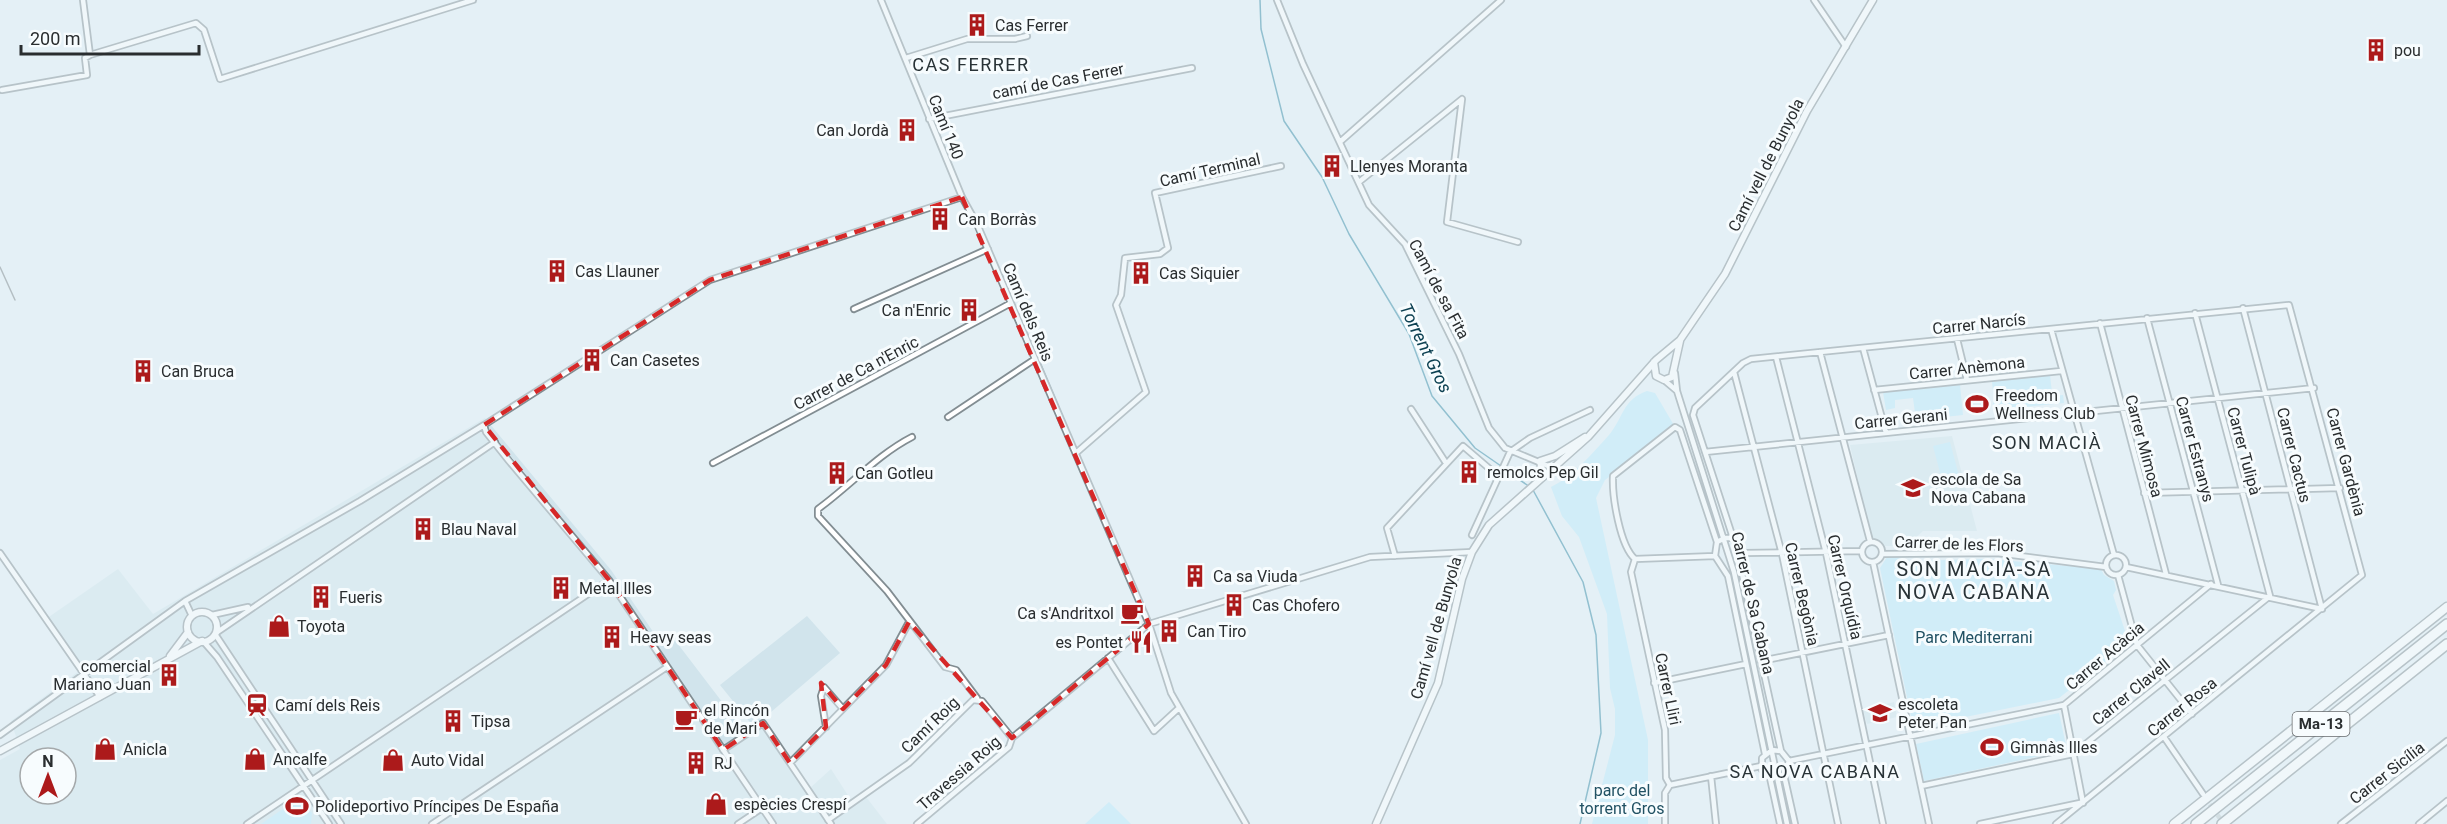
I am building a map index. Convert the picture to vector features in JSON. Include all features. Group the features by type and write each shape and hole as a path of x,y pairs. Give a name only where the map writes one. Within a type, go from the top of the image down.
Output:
{"highway":[{"path":"2174,824 2447,606"},
{"name":"Ma-13","path":"2196,824 2447,624"},
{"name":"Ma-13","path":"2222,824 2447,644"}],"street":[{"path":"83,0 90,55"},
{"path":"2,90 87,75 85,58 90,55 196,23 204,30 220,79 473,0"},
{"name":"Camí 140","path":"881,0 962,197"},
{"name":"Camí de sa Fita","path":"1277,0 1303,64 1369,205 1405,244 1459,354 1489,428 1505,448 1540,460 1553,468"},
{"path":"1341,141 1501,0"},
{"path":"1814,0 1846,47"},
{"name":"Camí vell de Bunyola","path":"1376,824 1438,683 1462,579 1472,552 1489,525 1588,437 1622,395 1641,379 1657,359 1680,340 1725,274 1807,111 1873,0"},
{"path":"906,58 968,39 1015,39 1027,36"},
{"name":"camí de Cas Ferrer","path":"929,119 1192,68"},
{"path":"1359,182 1462,99 1447,222 1518,242"},
{"name":"Camí Terminal","path":"1076,453 1146,392 1116,305 1121,296 1125,258 1160,254 1168,248 1155,193 1281,166"},
{"path":"0,735 83,672 185,601 360,501 484,425 710,280 962,197"},
{"name":"Camí dels Reis","path":"962,197 988,249 1149,624 1171,693 1246,824"},
{"path":"854,309 988,249"},
{"name":"Carrer de Ca n'Enric","path":"713,463 1011,303"},
{"name":"Carrer Narcís","path":"1704,452 1693,415 1695,408 1751,359 2289,305"},
{"name":"Carrer Gardènia","path":"2289,305 2314,388 2362,575 2322,609"},
{"name":"Carrer Cactus","path":"2243,308 2322,609"},
{"name":"Carrer Tulipà","path":"2195,313 2270,596"},
{"name":"Carrer Estranys","path":"2147,318 2218,585"},
{"name":"Carrer Mimosa","path":"2100,323 2166,574"},
{"path":"2051,329 2114,555"},
{"path":"1957,339 1967,380"},
{"name":"Camí vell de Bunyola","path":"1674,362 1680,340"},
{"path":"1863,348 1887,433"},
{"path":"1820,352 1870,541"},
{"path":"1656,376 1653,365 1657,359 1666,357 1674,362 1675,373 1664,380"},
{"name":"Carrer Orquídia","path":"1776,357 1826,553 1883,824"},
{"path":"948,417 1035,359"},
{"name":"Carrer Anèmona","path":"1874,390 2061,371"},
{"name":"Carrer Begònia","path":"1734,372 1782,554 1838,824"},
{"name":"Carrer de Sa Cabana","path":"1675,373 1677,391 1734,572 1787,824"},
{"path":"1641,379 1656,376 1677,391"},
{"name":"Carrer Gerani","path":"1704,452 2314,388"},
{"path":"1411,409 1446,463"},
{"path":"1472,535 1505,460 1514,450 1530,438 1590,410"},
{"path":"484,425 495,442 609,580 773,824"},
{"path":"1715,556 1635,559 1626,552 1613,488 1613,476 1675,427 1680,430 1717,542 1715,556 1728,576 1765,754 1761,766"},
{"path":"912,437 894,447 842,492 818,509 818,516 887,591 945,667 956,670 978,698"},
{"path":"1544,477 1540,460 1555,456 1579,439 1588,437"},
{"path":"1,748 100,698 216,633 495,442"},
{"path":"1395,556 1387,528 1463,446 1498,476"},
{"path":"1704,452 1733,538 1744,554 1741,569 1781,751 1789,761 1784,775 1795,824"},
{"path":"2144,493 2340,488"},
{"path":"1717,542 1725,538 1733,538"},
{"path":"1861,551 1870,541"},
{"path":"1870,541 1878,544 1882,554 1874,562"},
{"path":"1744,554 1861,551"},
{"path":"1861,551 1866,560 1874,562"},
{"path":"1012,738 1149,624 1370,557 1472,552"},
{"path":"0,553 100,698"},
{"name":"Carrer de les Flors","path":"1882,554 1997,554 2106,567"},
{"path":"2118,575 2110,573 2106,567 2108,558 2114,555 2122,557 2126,567"},
{"name":"Carrer Lliri","path":"1635,559 1631,572 1665,730 1666,778 1670,785 1665,793 1665,824"},
{"path":"1874,562 1929,824"},
{"path":"2126,567 2270,596 2322,609"},
{"path":"2118,575 2126,567"},
{"path":"1723,568 1734,572 1741,569"},
{"path":"2118,575 2137,645 2192,714"},
{"path":"247,824 609,580"},
{"name":"Carrer Acàcia","path":"1789,761 2064,705 2211,584"},
{"name":"Carrer Clavell","path":"1921,786 2073,754 2270,596"},
{"path":"185,601 192,616"},
{"path":"167,659 188,632 188,623 192,616 200,612 212,615 251,607"},
{"name":"Carrer Rosa","path":"2056,824 2322,609"},
{"path":"212,615 217,623 216,633 341,824"},
{"path":"790,763 886,666 909,622"},
{"path":"188,632 194,639 203,641 217,657 329,824"},
{"path":"1761,661 1889,635"},
{"path":"1108,658 1154,731 1179,708"},
{"path":"1654,683 1746,664"},
{"path":"432,824 667,667"},
{"path":"826,727 821,696 824,687 843,709"},
{"name":"Camí Roig","path":"723,750 763,723 829,822 909,763 978,698 1012,738"},
{"path":"1980,824 2083,802 2064,705"},
{"path":"2164,737 2203,794"},
{"name":"Travessia Roig","path":"917,824 1009,747 1012,738"},
{"name":"Carrer Sicília","path":"2341,824 2447,741"},
{"path":"1765,754 1772,750 1781,751"},
{"path":"1670,785 1761,766"},
{"path":"1761,766 1770,778 1780,824"},
{"path":"1770,778 1784,775"},
{"path":"1711,776 1716,824"},
{"path":"2419,824 2447,801"},
{"path":"738,824 762,808"}],"highlighted area":[{"path":"962,197 1149,624 1012,738 909,622 886,665 843,709 821,683 826,727 790,763 763,723 723,750 609,580 484,425 710,280"}],"shaded area":[{"path":"485,418 611,570 656,636 668,631 745,732 753,726 720,685 807,616 840,653 764,718 810,788 831,769 851,800 863,793 887,824 0,824 0,760 18,750 18,806 78,806 78,746 19,746 11,721 79,671 43,621 118,569 153,614"},
{"name":"escola de Sa Nova Cabana","path":"1952,436 1977,531 1923,531 1907,546 1885,546 1872,541 1850,445"},
{"name":"escoleta Peter Pan","path":"1894,702 1897,717 1867,724 1863,710"}],"green space":[{"path":"2050,375 2052,393 1994,399 1992,382"},
{"path":"1960,385 1963,415 1916,420 1913,398 1895,400 1895,408 1886,410 1883,392"},
{"name":"parc del torrent Gros","path":"1647,391 1655,393 1675,427 1605,480 1596,498 1648,740 1648,824 1592,824 1615,735 1615,709 1610,688 1607,614 1579,537 1562,516 1551,487 1575,471 1589,457 1609,435 1628,404"},
{"path":"2063,395 2064,403 1994,410 1993,402"},
{"path":"1950,442 1959,476 1942,480 1933,446"},
{"name":"Parc Mediterrani","path":"1887,557 1899,557 1904,561 1989,559 2101,569 2104,575 2114,581 2116,590 2113,595 2129,643 2059,698 1921,726 1912,721 1880,568"},
{"name":"Gimnàs Illes","path":"2059,713 2067,750 1924,781 1916,744"},
{"name":"Polideportivo Príncipes De España","path":"299,798 312,813 311,824 261,824"},
{"path":"1109,802 1131,824 1085,824"}],"waterway":[{"name":"Torrent Gros","path":"1260,0 1261,29 1284,121 1322,177 1349,234 1409,334 1432,396 1475,448 1501,466"},
{"path":"1036,353 1063,417"},
{"name":"Torrent Gros","path":"1504,469 1530,487"},
{"name":"Torrent Gros","path":"1533,490 1583,582 1596,635 1601,733 1580,824"}],"tunnel":[{"path":"2206,799 2224,824"}],"tram line":[{"path":"0,267 15,300"}],"place":[{"name":"Cas Ferrer","path":"977,25"},
{"name":"pou","path":"2376,50"},
{"name":"Can Jordà","path":"907,130"},
{"name":"Llenyes Moranta","path":"1332,166"},
{"name":"Can Borràs","path":"940,219"},
{"name":"Cas Llauner","path":"557,271"},
{"name":"Cas Siquier","path":"1141,273"},
{"name":"Ca n'Enric","path":"969,310"},
{"name":"Can Casetes","path":"592,360"},
{"name":"Can Bruca","path":"143,371"},
{"name":"Freedom Wellness Club","path":"1977,404"},
{"name":"remolcs Pep Gil","path":"1469,472"},
{"name":"Can Gotleu","path":"837,473"},
{"name":"escola de Sa Nova Cabana","path":"1913,488"},
{"name":"Blau Naval","path":"423,529"},
{"name":"Ca sa Viuda","path":"1195,576"},
{"name":"Metal Illes","path":"561,588"},
{"name":"Fueris","path":"321,597"},
{"name":"Cas Chofero","path":"1234,605"},
{"name":"Ca s'Andritxol","path":"1132,613"},
{"name":"Toyota","path":"279,626"},
{"name":"Can Tiro","path":"1169,631"},
{"name":"Heavy seas","path":"612,637"},
{"name":"es Pontet","path":"1141,642"},
{"name":"comercial Mariano Juan","path":"169,675"},
{"name":"Camí dels Reis","path":"257,705"},
{"name":"escoleta Peter Pan","path":"1880,713"},
{"name":"el Rincón de Mari","path":"686,719"},
{"name":"Tipsa","path":"453,721"},
{"name":"Gimnàs Illes","path":"1992,747"},
{"name":"Anicla","path":"105,749"},
{"name":"Ancalfe","path":"255,759"},
{"name":"Auto Vidal","path":"393,760"},
{"name":"RJ","path":"696,763"},
{"name":"espècies Crespí","path":"716,804"},
{"name":"Polideportivo Príncipes De España","path":"297,806"}],"district":[{"name":"CAS FERRER","path":"971,64"},
{"name":"SON MACIÀ","path":"2047,442"},
{"name":"SON MACIÀ-SA NOVA CABANA","path":"1974,580"},
{"name":"SA NOVA CABANA","path":"1815,771"}]}
